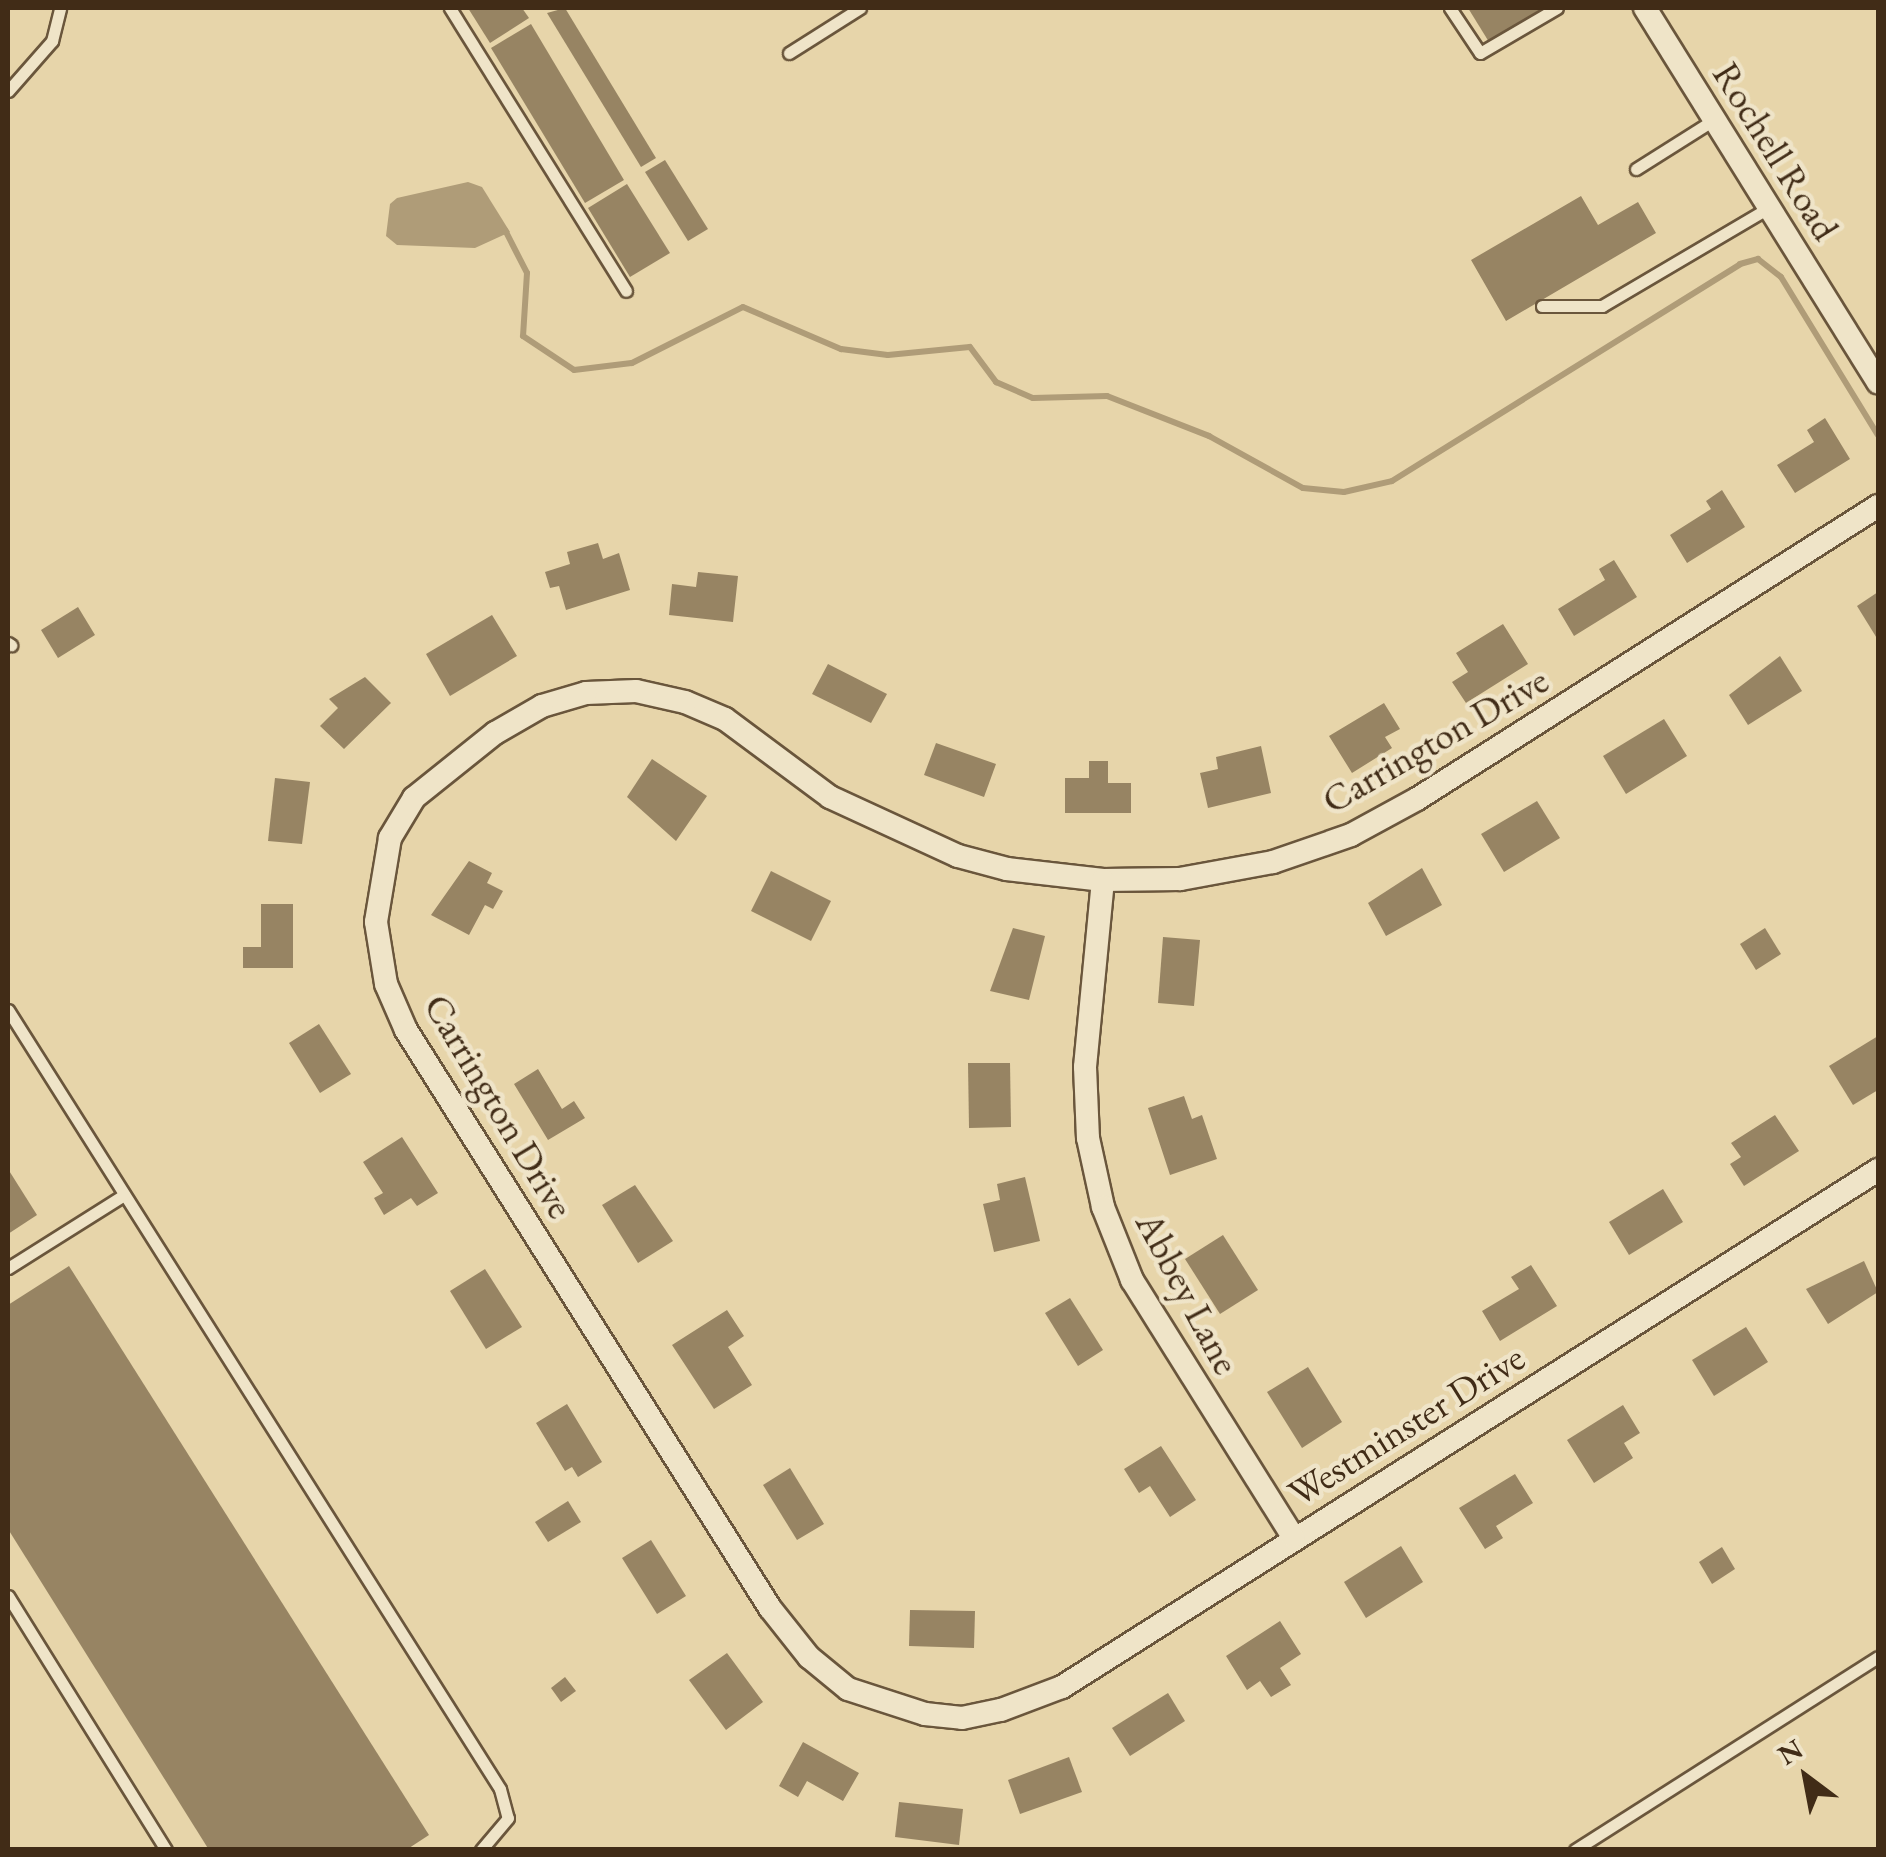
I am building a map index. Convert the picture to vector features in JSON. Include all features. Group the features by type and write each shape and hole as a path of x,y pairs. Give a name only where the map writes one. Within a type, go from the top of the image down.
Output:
{"street":[{"name":"Rochell Road","path":"1645,8 1878,382"},
{"name":"Carrington Drive","path":"962,1718 886,1706 848,1689 808,1658 770,1608 406,1030 386,984 376,922 390,838 414,798 495,732 542,706 586,693 636,691 725,719 830,797 958,856 1103,880 1180,878 1273,862 1352,835 1878,506"},
{"name":"Abbey Lane","path":"1103,880 1084,1067 1088,1138 1103,1207 1132,1280 1293,1538"},
{"name":"Westminster Drive","path":"962,1718 1062,1686 1878,1170"}],"lane":[{"path":"8,91 52,41 60,8"},
{"path":"450,8 626,292"},
{"path":"789,52 860,8"},
{"path":"1450,8 1480,53 1558,8"},
{"path":"1636,169 1715,119"},
{"path":"1542,306 1602,306 1770,207"},
{"path":"8,1010 500,1789 508,1818 480,1850"},
{"path":"8,1268 124,1195"},
{"path":"8,1596 166,1850"},
{"path":"1575,1850 1878,1656"}],"shaded area":[{"path":"468,182 482,187 510,232 475,248 397,245 386,236 390,204 397,198"}],"building":[{"path":"468,8 522,8 529,18 490,43"},
{"path":"565,8 656,158 641,167 547,13"},
{"path":"1468,8 1543,8 1489,42"},
{"path":"531,24 624,180 585,203 491,48"},
{"path":"665,160 708,229 688,241 645,172"},
{"path":"627,184 670,253 630,277 588,208"},
{"path":"1581,196 1598,225 1638,202 1656,233 1506,321 1471,260"},
{"path":"1825,418 1850,459 1795,493 1777,465 1814,442 1807,430"},
{"path":"1722,490 1745,527 1687,563 1670,535 1711,509 1706,501"},
{"path":"598,543 603,559 619,553 630,590 566,610 559,586 550,588 545,572 570,564 567,552"},
{"path":"1614,560 1637,597 1574,636 1558,609 1605,580 1599,569"},
{"path":"698,572 738,576 733,622 669,615 672,584 696,587"},
{"path":"1878,592 1878,640 1857,606"},
{"path":"78,607 95,635 58,658 41,630"},
{"path":"492,615 517,656 450,696 426,654"},
{"path":"1503,624 1528,664 1466,703 1452,682 1468,672 1456,653"},
{"path":"1780,656 1802,691 1748,725 1729,695"},
{"path":"828,664 887,694 871,723 812,694"},
{"path":"365,677 391,703 344,749 320,726 338,708 329,699"},
{"path":"1384,703 1400,729 1385,737 1392,748 1352,773 1329,736"},
{"path":"1664,719 1687,756 1626,794 1603,756"},
{"path":"936,743 996,764 984,797 924,775"},
{"path":"1261,746 1271,793 1208,808 1200,773 1218,769 1216,757"},
{"path":"652,759 707,796 676,841 627,797"},
{"path":"1089,761 1108,761 1108,783 1131,783 1131,813 1065,813 1065,778 1089,778"},
{"path":"275,778 310,782 302,844 268,841"},
{"path":"1537,801 1560,838 1504,872 1481,834"},
{"path":"469,861 492,873 487,883 503,891 493,909 485,905 469,935 431,915"},
{"path":"1422,868 1442,905 1386,936 1368,903"},
{"path":"771,871 831,901 811,941 751,911"},
{"path":"261,904 293,904 293,968 243,968 243,947 261,947"},
{"path":"1013,928 1045,936 1029,1000 990,991"},
{"path":"1765,928 1781,954 1756,970 1740,944"},
{"path":"1163,937 1200,940 1194,1006 1158,1003"},
{"path":"319,1024 351,1074 320,1093 289,1043"},
{"path":"1878,1036 1878,1090 1853,1105 1829,1066"},
{"path":"968,1063 1010,1063 1011,1127 969,1128"},
{"path":"538,1069 562,1109 574,1101 585,1118 548,1140 514,1084"},
{"path":"1184,1096 1192,1119 1202,1115 1217,1159 1170,1175 1148,1108"},
{"path":"1775,1115 1799,1151 1744,1186 1730,1164 1741,1157 1731,1143"},
{"path":"402,1137 438,1193 417,1206 411,1198 384,1215 374,1198 383,1193 363,1162"},
{"path":"8,1169 37,1215 8,1234"},
{"path":"1025,1177 1040,1241 994,1252 983,1204 1000,1200 997,1184"},
{"path":"635,1185 673,1241 638,1263 602,1205"},
{"path":"1663,1189 1683,1222 1629,1255 1609,1222"},
{"path":"1223,1235 1258,1290 1220,1314 1185,1259"},
{"path":"1864,1261 1878,1292 1828,1324 1806,1289"},
{"path":"1531,1265 1557,1306 1500,1341 1482,1311 1519,1289 1511,1277"},
{"path":"69,1266 429,1835 406,1850 209,1850 8,1529 8,1305"},
{"path":"485,1269 522,1327 486,1349 450,1291"},
{"path":"1070,1298 1103,1350 1078,1366 1045,1313"},
{"path":"727,1310 744,1336 728,1347 752,1385 714,1409 672,1345"},
{"path":"1746,1327 1768,1362 1714,1396 1692,1360"},
{"path":"1308,1367 1342,1422 1302,1448 1267,1392"},
{"path":"567,1404 602,1462 578,1477 572,1467 565,1471 536,1423"},
{"path":"1623,1405 1640,1433 1624,1443 1633,1458 1594,1483 1567,1440"},
{"path":"1161,1446 1196,1500 1170,1517 1150,1486 1139,1493 1124,1469"},
{"path":"790,1468 824,1524 797,1540 763,1485"},
{"path":"1515,1474 1533,1503 1496,1526 1503,1538 1485,1549 1459,1508"},
{"path":"568,1501 581,1522 548,1542 535,1522"},
{"path":"651,1540 686,1596 657,1614 622,1558"},
{"path":"1401,1546 1423,1582 1366,1618 1344,1582"},
{"path":"1722,1547 1735,1569 1712,1584 1699,1562"},
{"path":"910,1610 975,1611 974,1648 909,1646"},
{"path":"1280,1621 1301,1654 1280,1668 1291,1685 1271,1697 1260,1681 1247,1690 1226,1656"},
{"path":"727,1653 763,1702 726,1730 689,1680"},
{"path":"565,1677 576,1691 561,1702 551,1688"},
{"path":"1168,1693 1185,1721 1130,1756 1112,1728"},
{"path":"803,1742 859,1773 843,1801 807,1781 798,1797 779,1786"},
{"path":"1069,1757 1082,1792 1020,1814 1008,1780"},
{"path":"899,1802 963,1809 959,1845 895,1837"}],"waterway":[{"path":"505,230 527,273 523,336 574,370 632,363 743,307 841,349 888,355 970,347 996,382 1033,398 1107,396 1209,436 1303,488 1344,492 1392,481 1740,264 1758,259 1781,277 1878,435"}]}
